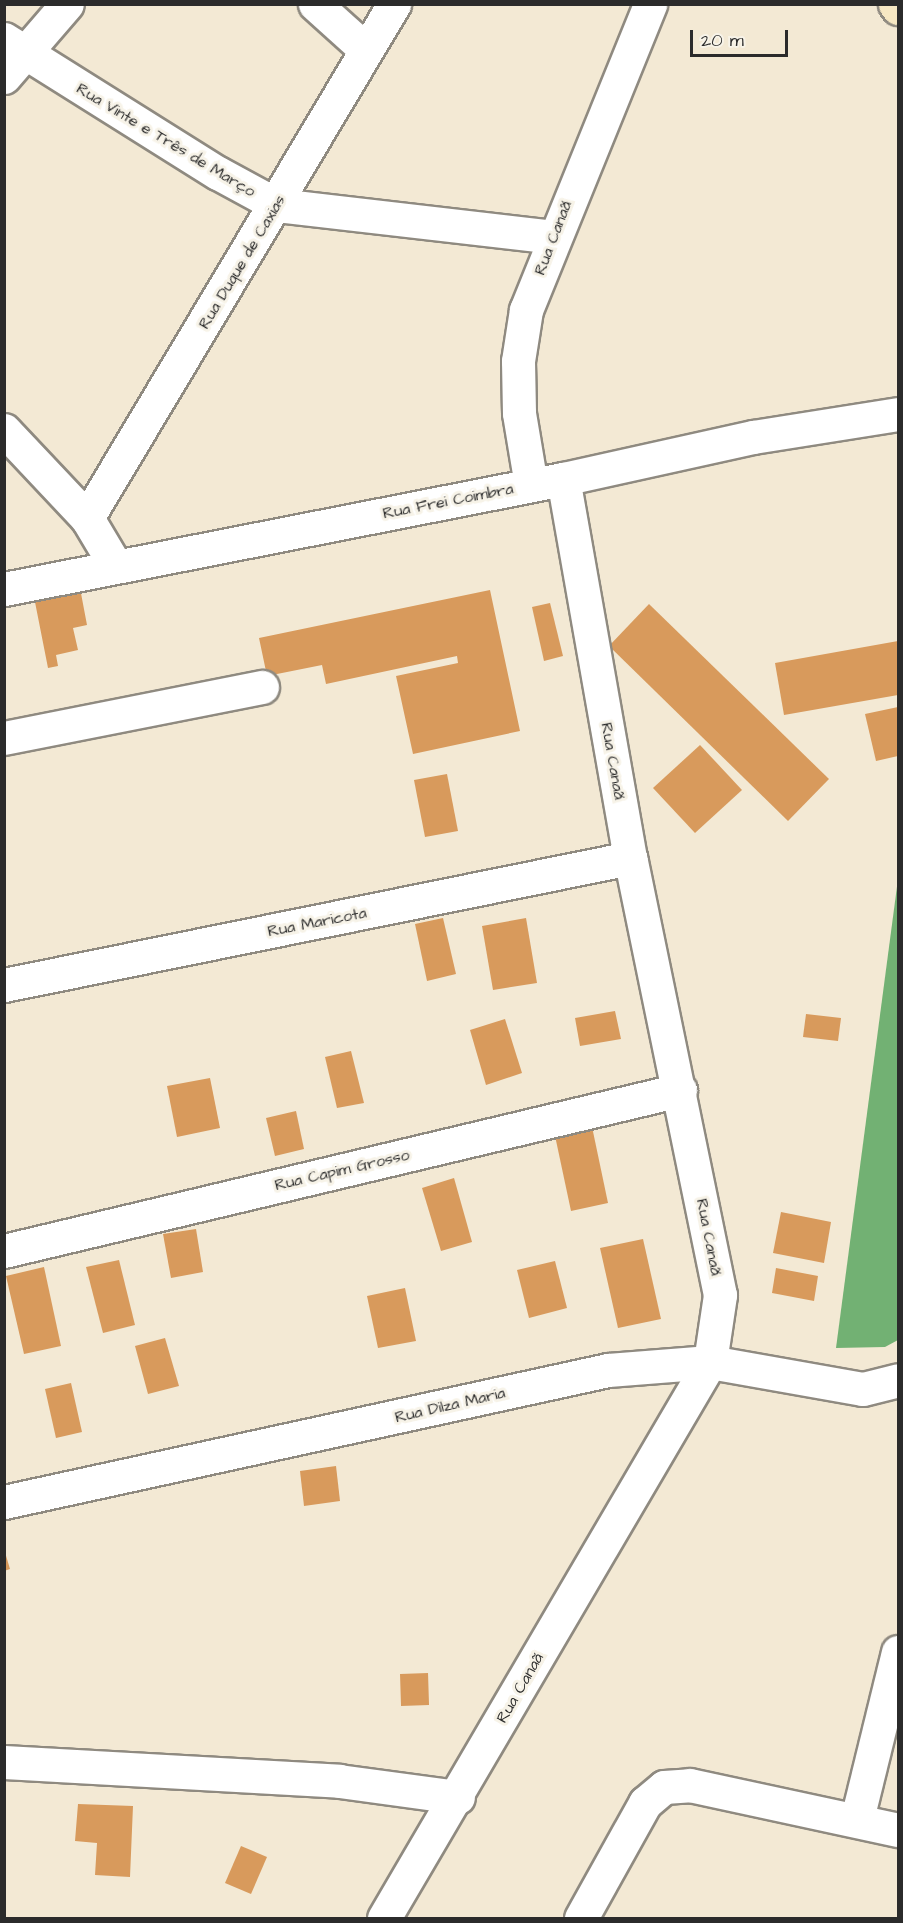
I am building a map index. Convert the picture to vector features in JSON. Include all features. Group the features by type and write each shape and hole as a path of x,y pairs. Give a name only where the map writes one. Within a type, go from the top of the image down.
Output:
{"street":[{"path":"12,57 67,4"},
{"path":"315,4 365,49"},
{"name":"Rua Duque de Caxias","path":"87,518 277,205 365,49 394,4"},
{"name":"Rua Canaã","path":"531,485 519,412 518,361 526,310 553,237 650,4"},
{"path":"895,4 898,8"},
{"name":"Rua Vinte e Três de Março","path":"12,57 277,205 553,237"},
{"name":"Rua Frei Coimbra","path":"4,589 115,565 563,479 753,437 896,411"},
{"path":"4,430 87,518 115,565"},
{"name":"Rua Canaã","path":"384,1918 458,1797 710,1362 720,1295 680,1090 630,858 563,479"},
{"path":"4,738 262,687"},
{"name":"Rua Maricota","path":"4,985 630,858"},
{"name":"Rua Capim Grosso","path":"4,1251 680,1090"},
{"name":"Rua Dilza Maria","path":"4,1502 608,1370 710,1362 863,1389 898,1380"},
{"path":"857,1819 898,1652"},
{"path":"4,1762 339,1781 458,1797"},
{"path":"580,1918 645,1803 664,1787 690,1785 857,1819 898,1830"}],"green space":[{"path":"898,879 898,1340 885,1347 836,1348"}],"building":[{"path":"80,588 87,625 73,628 78,650 56,655 58,666 48,668 34,597"},
{"path":"490,590 520,731 413,754 396,676 458,663 457,656 326,684 322,665 267,676 259,638"},
{"path":"550,603 563,656 544,661 532,607"},
{"path":"649,604 829,779 788,821 609,646"},
{"path":"898,641 898,695 784,715 775,663"},
{"path":"898,707 898,756 876,761 865,714"},
{"path":"700,745 742,790 695,833 653,788"},
{"path":"447,774 458,831 425,837 414,780"},
{"path":"443,918 456,974 427,981 415,924"},
{"path":"526,918 537,983 493,990 482,926"},
{"path":"615,1011 621,1039 580,1046 575,1018"},
{"path":"806,1014 841,1018 838,1041 803,1037"},
{"path":"505,1019 522,1073 486,1085 470,1030"},
{"path":"351,1051 364,1103 337,1108 325,1057"},
{"path":"210,1078 220,1128 177,1137 167,1086"},
{"path":"296,1111 304,1149 275,1156 266,1118"},
{"path":"591,1122 608,1203 571,1211 554,1131"},
{"path":"454,1178 472,1242 441,1251 422,1188"},
{"path":"781,1212 831,1222 824,1263 773,1253"},
{"path":"196,1229 203,1272 171,1278 163,1234"},
{"path":"643,1239 661,1319 618,1328 600,1248"},
{"path":"119,1260 135,1325 103,1333 86,1267"},
{"path":"555,1261 567,1308 529,1318 517,1270"},
{"path":"44,1267 61,1346 24,1354 6,1276"},
{"path":"776,1268 818,1276 814,1301 772,1293"},
{"path":"405,1288 416,1341 378,1348 367,1296"},
{"path":"165,1338 179,1386 148,1394 135,1346"},
{"path":"71,1383 82,1432 56,1438 45,1389"},
{"path":"336,1466 340,1501 304,1506 300,1471"},
{"path":"4,1549 10,1569 4,1571"},
{"path":"428,1673 429,1705 401,1706 400,1674"},
{"path":"78,1804 133,1806 130,1877 95,1875 97,1843 75,1841"},
{"path":"241,1846 267,1857 251,1894 225,1883"}]}
